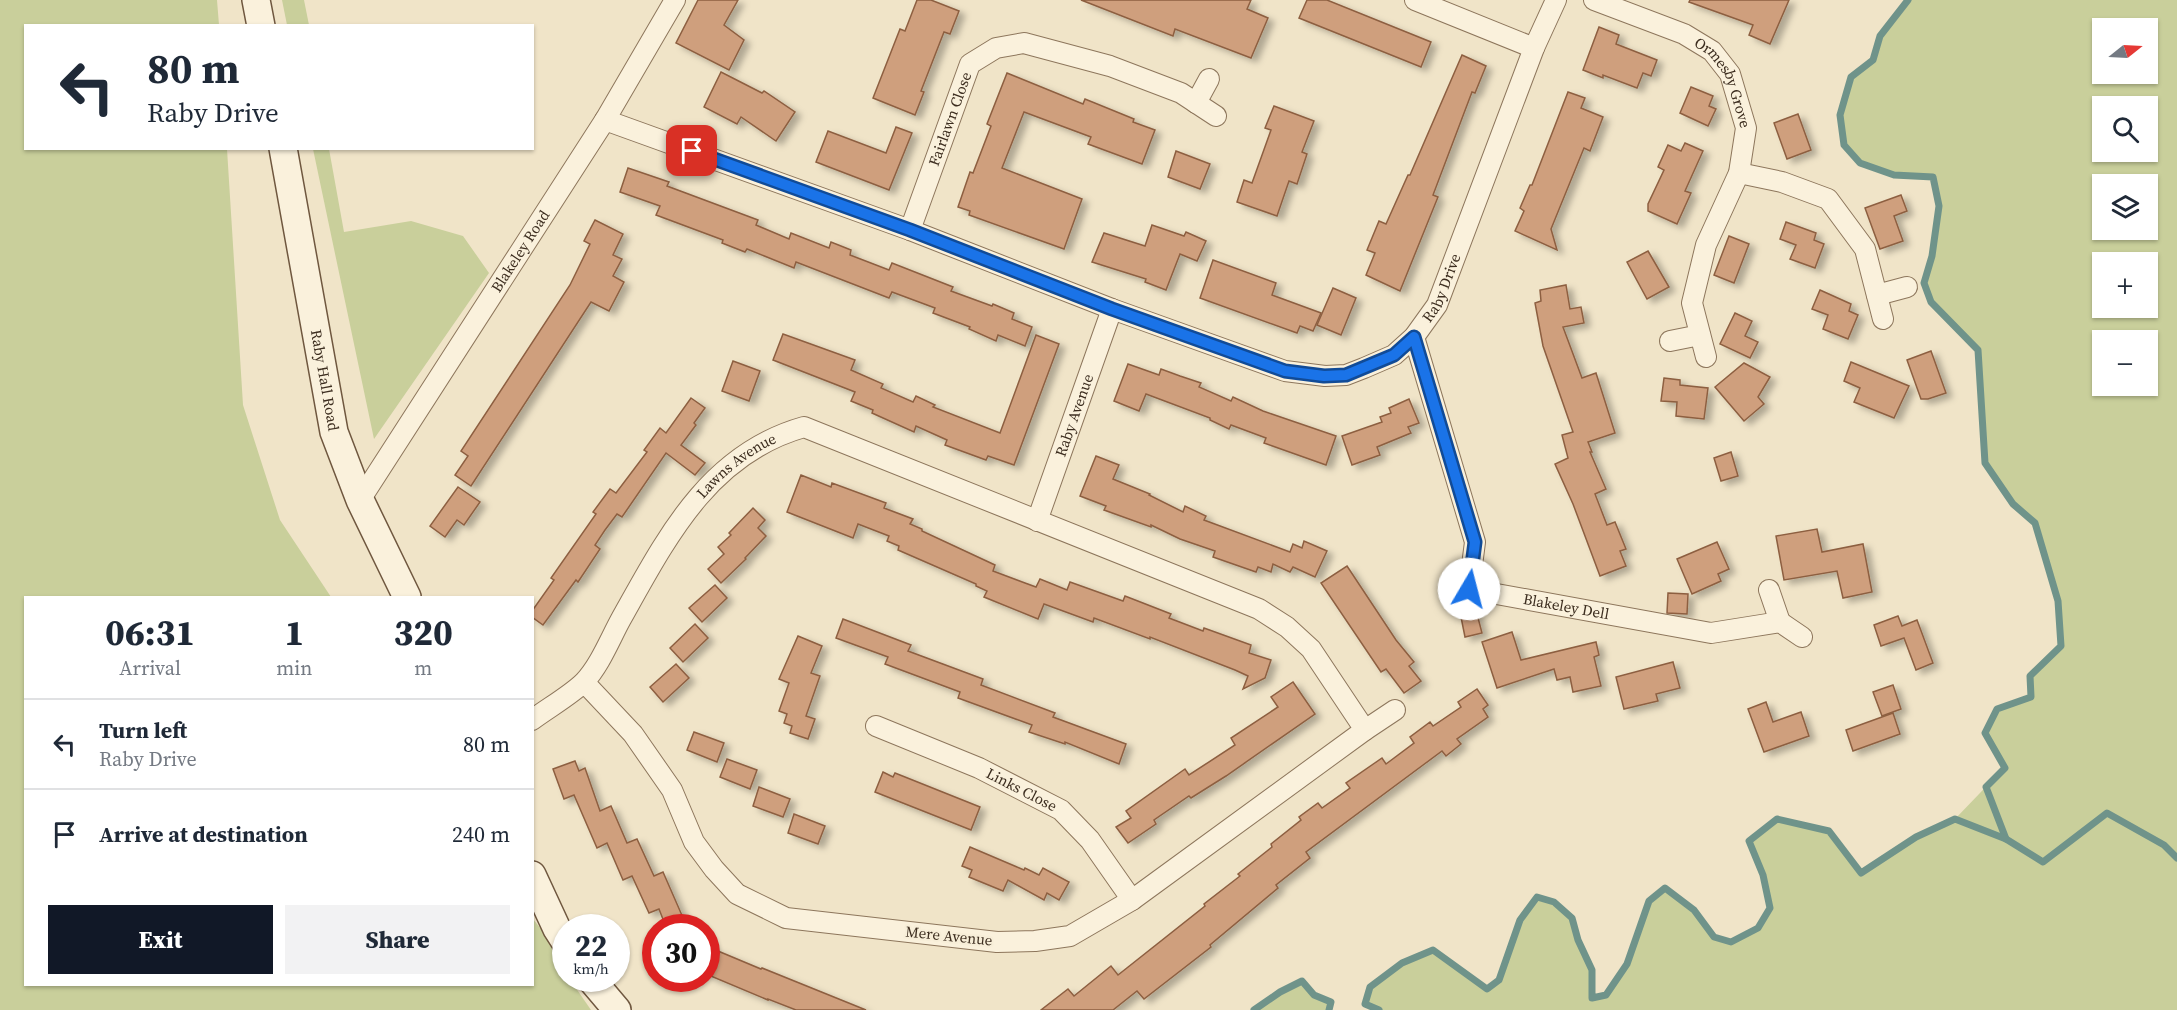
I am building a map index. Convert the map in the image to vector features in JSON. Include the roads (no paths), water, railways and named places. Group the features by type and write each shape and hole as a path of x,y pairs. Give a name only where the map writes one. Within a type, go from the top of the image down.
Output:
{"street":[{"path":"256,0 261,24"},
{"name":"Blakeley Road","path":"360,500 605,120 675,0"},
{"path":"1414,0 1534,48"},
{"name":"Raby Drive","path":"605,120 910,230 1112,309 1285,371 1324,376 1346,375 1394,355 1414,337 1437,305 1534,48 1556,0"},
{"name":"Ormesby Grove","path":"1594,0 1684,34 1712,51 1730,74 1746,128 1739,173 1706,245 1692,303 1706,357"},
{"name":"Fairlawn Close","path":"910,230 970,64 996,48 1024,43 1110,66 1181,93 1216,116"},
{"path":"1196,103 1209,79"},
{"name":"Raby Hall Road","path":"283,150 334,432 360,500 407,596"},
{"path":"1739,173 1782,182 1828,199 1866,249 1883,320"},
{"path":"1877,295 1907,287"},
{"name":"Raby Avenue","path":"1037,520 1112,309"},
{"path":"1670,341 1700,335"},
{"name":"Blakeley Dell","path":"1414,337 1475,542 1469,589 1711,633 1780,622"},
{"name":"Lawns Avenue","path":"534,719 584,682 667,537 698,498 718,475 758,446 780,434 804,427 1037,520"},
{"path":"1037,520 1259,609 1287,627 1311,649 1365,730"},
{"path":"1769,590 1780,622 1802,637"},
{"name":"Mere Avenue","path":"584,682 633,734 672,790 694,842 737,894 786,918 997,942 1035,941 1070,936 1132,900 1395,710"},
{"name":"Links Close","path":"876,726 979,768 1061,810 1090,840 1132,900"},
{"path":"534,879 552,918"},
{"path":"602,992 617,1010"}],"waterway":[{"path":"1908,0 1880,36 1873,60 1851,77 1840,115 1844,145 1860,163 1894,175 1933,177 1939,206 1932,256 1924,283 1931,302 1978,350 1985,463 2013,504 2035,523 2058,601 2061,646 2030,676 2031,697 1997,709 1985,733 2005,768 1986,787 2006,839"},
{"path":"1379,1010 1365,1004 1370,987 1402,963 1433,950 1487,989 1499,980 1520,920 1537,897 1554,902 1572,918 1578,940 1592,970 1592,998 1606,995 1627,964 1649,901 1665,888 1694,910 1714,937 1731,942 1758,928 1770,908 1763,875 1749,841 1777,819 1829,831 1861,873 1916,837 1955,819 2006,839 2043,862 2107,813 2164,845 2177,858"},
{"path":"1254,1010 1280,992 1302,981 1314,995 1331,1002 1329,1010"}]}
